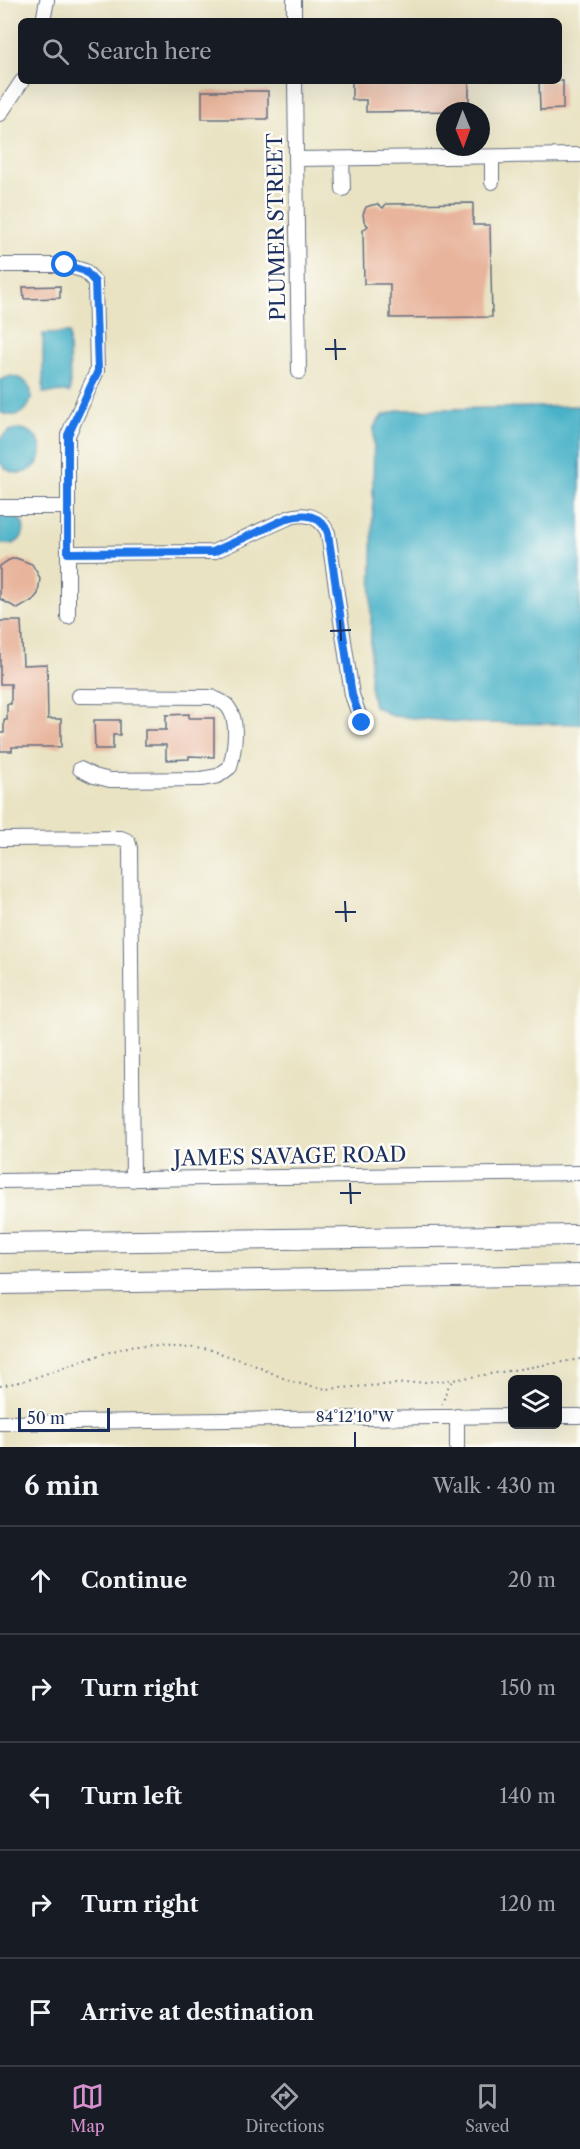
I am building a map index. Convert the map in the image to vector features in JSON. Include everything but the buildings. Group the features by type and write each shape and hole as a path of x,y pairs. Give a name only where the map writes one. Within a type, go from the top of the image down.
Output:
{"highway":[{"path":"0,1243 580,1235"},
{"path":"0,1284 580,1275"}],"street":[{"path":"44,18 46,0"},
{"path":"294,0 294,18"},
{"path":"0,114 20,84"},
{"name":"PLUMER STREET","path":"295,84 298,372"},
{"path":"296,159 580,155"},
{"path":"492,157 492,182"},
{"path":"342,159 343,189"},
{"path":"0,265 65,265 85,271 95,282 98,371 68,435 68,617"},
{"path":"0,507 68,507"},
{"path":"68,553 213,552 288,518 299,515 313,516 324,524 328,533 352,695 362,723"},
{"path":"79,696 212,697 228,705 234,719 234,751 230,768 218,776 201,779 110,780 80,769"},
{"path":"1,839 121,838 128,841 130,848 133,1179"},
{"name":"JAMES SAVAGE ROAD","path":"0,1181 580,1173"},
{"path":"457,1416 457,1447"},
{"path":"0,1423 508,1416"},
{"path":"562,1416 580,1416"}],"path":[{"path":"0,1386 28,1380 106,1353 135,1346 179,1346 210,1350 247,1362 292,1382 326,1389 453,1380 580,1359"}],"water":[{"path":"69,333 70,392 43,393 43,334"},
{"path":"11,376 22,380 29,386 31,394 26,409 19,414 11,415 0,412 0,380"},
{"path":"580,406 580,724 469,723 393,716 374,706 370,686 374,427 382,416 399,410"},
{"path":"19,429 27,431 39,443 41,451 39,459 27,471 19,473 11,471 -1,459 -1,443 11,431"},
{"path":"2,513 20,519 23,525 24,532 16,542 0,543 0,515"}],"route":[{"path":"65,265 85,271 95,282 98,371 68,435 68,553 213,552 288,518 299,515 313,516 324,524 328,533 352,695 362,723"}]}
